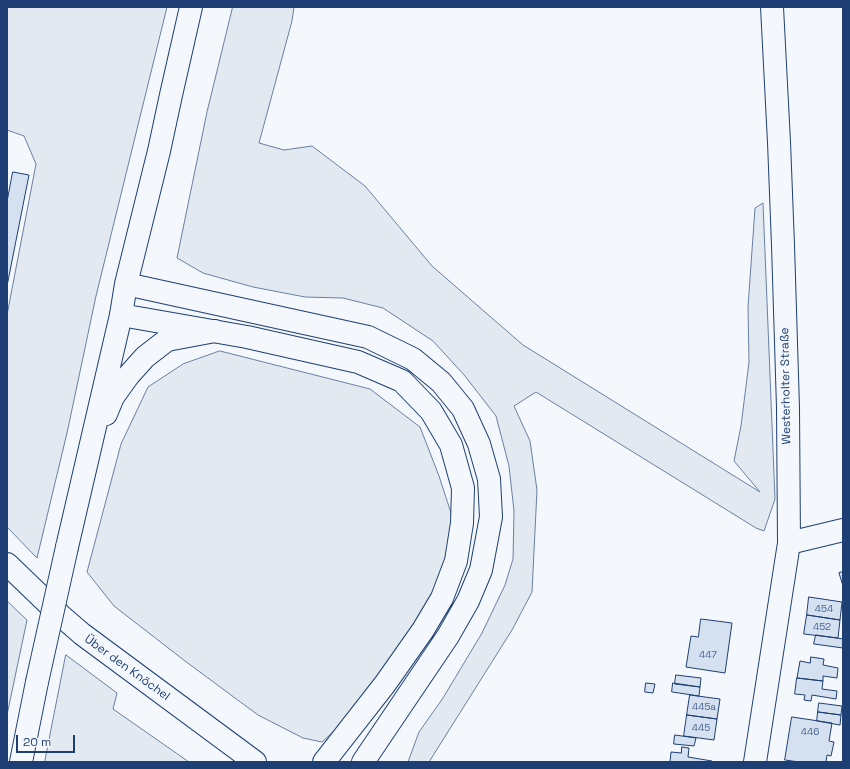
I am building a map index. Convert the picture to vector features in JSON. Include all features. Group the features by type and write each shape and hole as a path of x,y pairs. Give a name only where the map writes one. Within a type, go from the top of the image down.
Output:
{"main road":[{"path":"21,762 37,682 126,284 159,151 191,7"},
{"name":"Westerholter Straße","path":"755,762 789,543 788,408 779,142 772,7"},
{"path":"126,284 368,337 413,359 441,382 463,409 479,444 489,478 491,517 481,570 468,601 448,636 376,752 363,762"},
{"path":"120,315 247,337 358,362 402,382 431,411 451,445 463,488 462,523 456,561 442,598 423,630 385,684 324,762"},
{"path":"88,457 113,397 128,376 145,357 167,340 215,331"},
{"path":"789,543 843,530"},
{"name":"Über den Knöchel","path":"7,564 82,634 255,762"}],"shaded area":[{"path":"7,7 167,7 96,296 67,433 37,558 7,527 7,315 36,164 24,136 7,130"},
{"path":"233,7 294,7 292,21 259,143 284,150 312,146 365,186 432,266 523,345 760,492 734,461 741,426 749,362 748,307 755,208 763,203 775,499 764,531 756,528 536,392 514,406 530,441 537,490 532,592 512,630 429,762 408,762 419,732 443,698 482,633 505,585 513,559 514,511 509,466 496,416 465,376 433,341 383,308 343,298 305,297 253,287 203,273 177,258 207,112"},
{"path":"220,351 370,389 420,427 439,476 452,516 449,548 440,585 420,620 357,710 322,742 303,738 258,715 114,606 87,572 121,444 148,387 183,364"},
{"path":"7,601 27,620 7,715"},
{"path":"66,655 117,693 113,709 189,762 45,762"}],"building":[{"path":"13,172 29,175 7,286 7,202"},
{"path":"843,572 843,586 839,573"},
{"path":"809,597 842,602 840,620 807,615"},
{"path":"807,615 840,620 838,638 804,634"},
{"path":"701,619 732,623 725,673 686,667 691,636 698,637"},
{"path":"816,635 843,639 843,648 814,644"},
{"path":"811,657 824,659 823,665 838,668 837,678 823,676 823,681 797,678 800,661 810,663"},
{"path":"676,675 701,678 700,687 675,684"},
{"path":"797,678 823,681 822,689 837,691 836,699 812,695 811,701 804,700 805,695 795,694"},
{"path":"646,683 655,684 653,693 645,692"},
{"path":"673,683 700,687 699,696 672,692"},
{"path":"690,695 720,699 717,719 687,715"},
{"path":"819,703 842,706 841,715 818,712"},
{"path":"818,712 841,715 840,725 817,721"},
{"path":"687,715 717,719 714,740 684,736"},
{"path":"792,717 832,723 829,741 834,742 831,756 827,755 826,762 799,762 785,760"},
{"path":"675,735 696,738 694,746 674,744"},
{"path":"682,747 689,748 688,757 712,761 670,762 671,752 681,753"}]}
